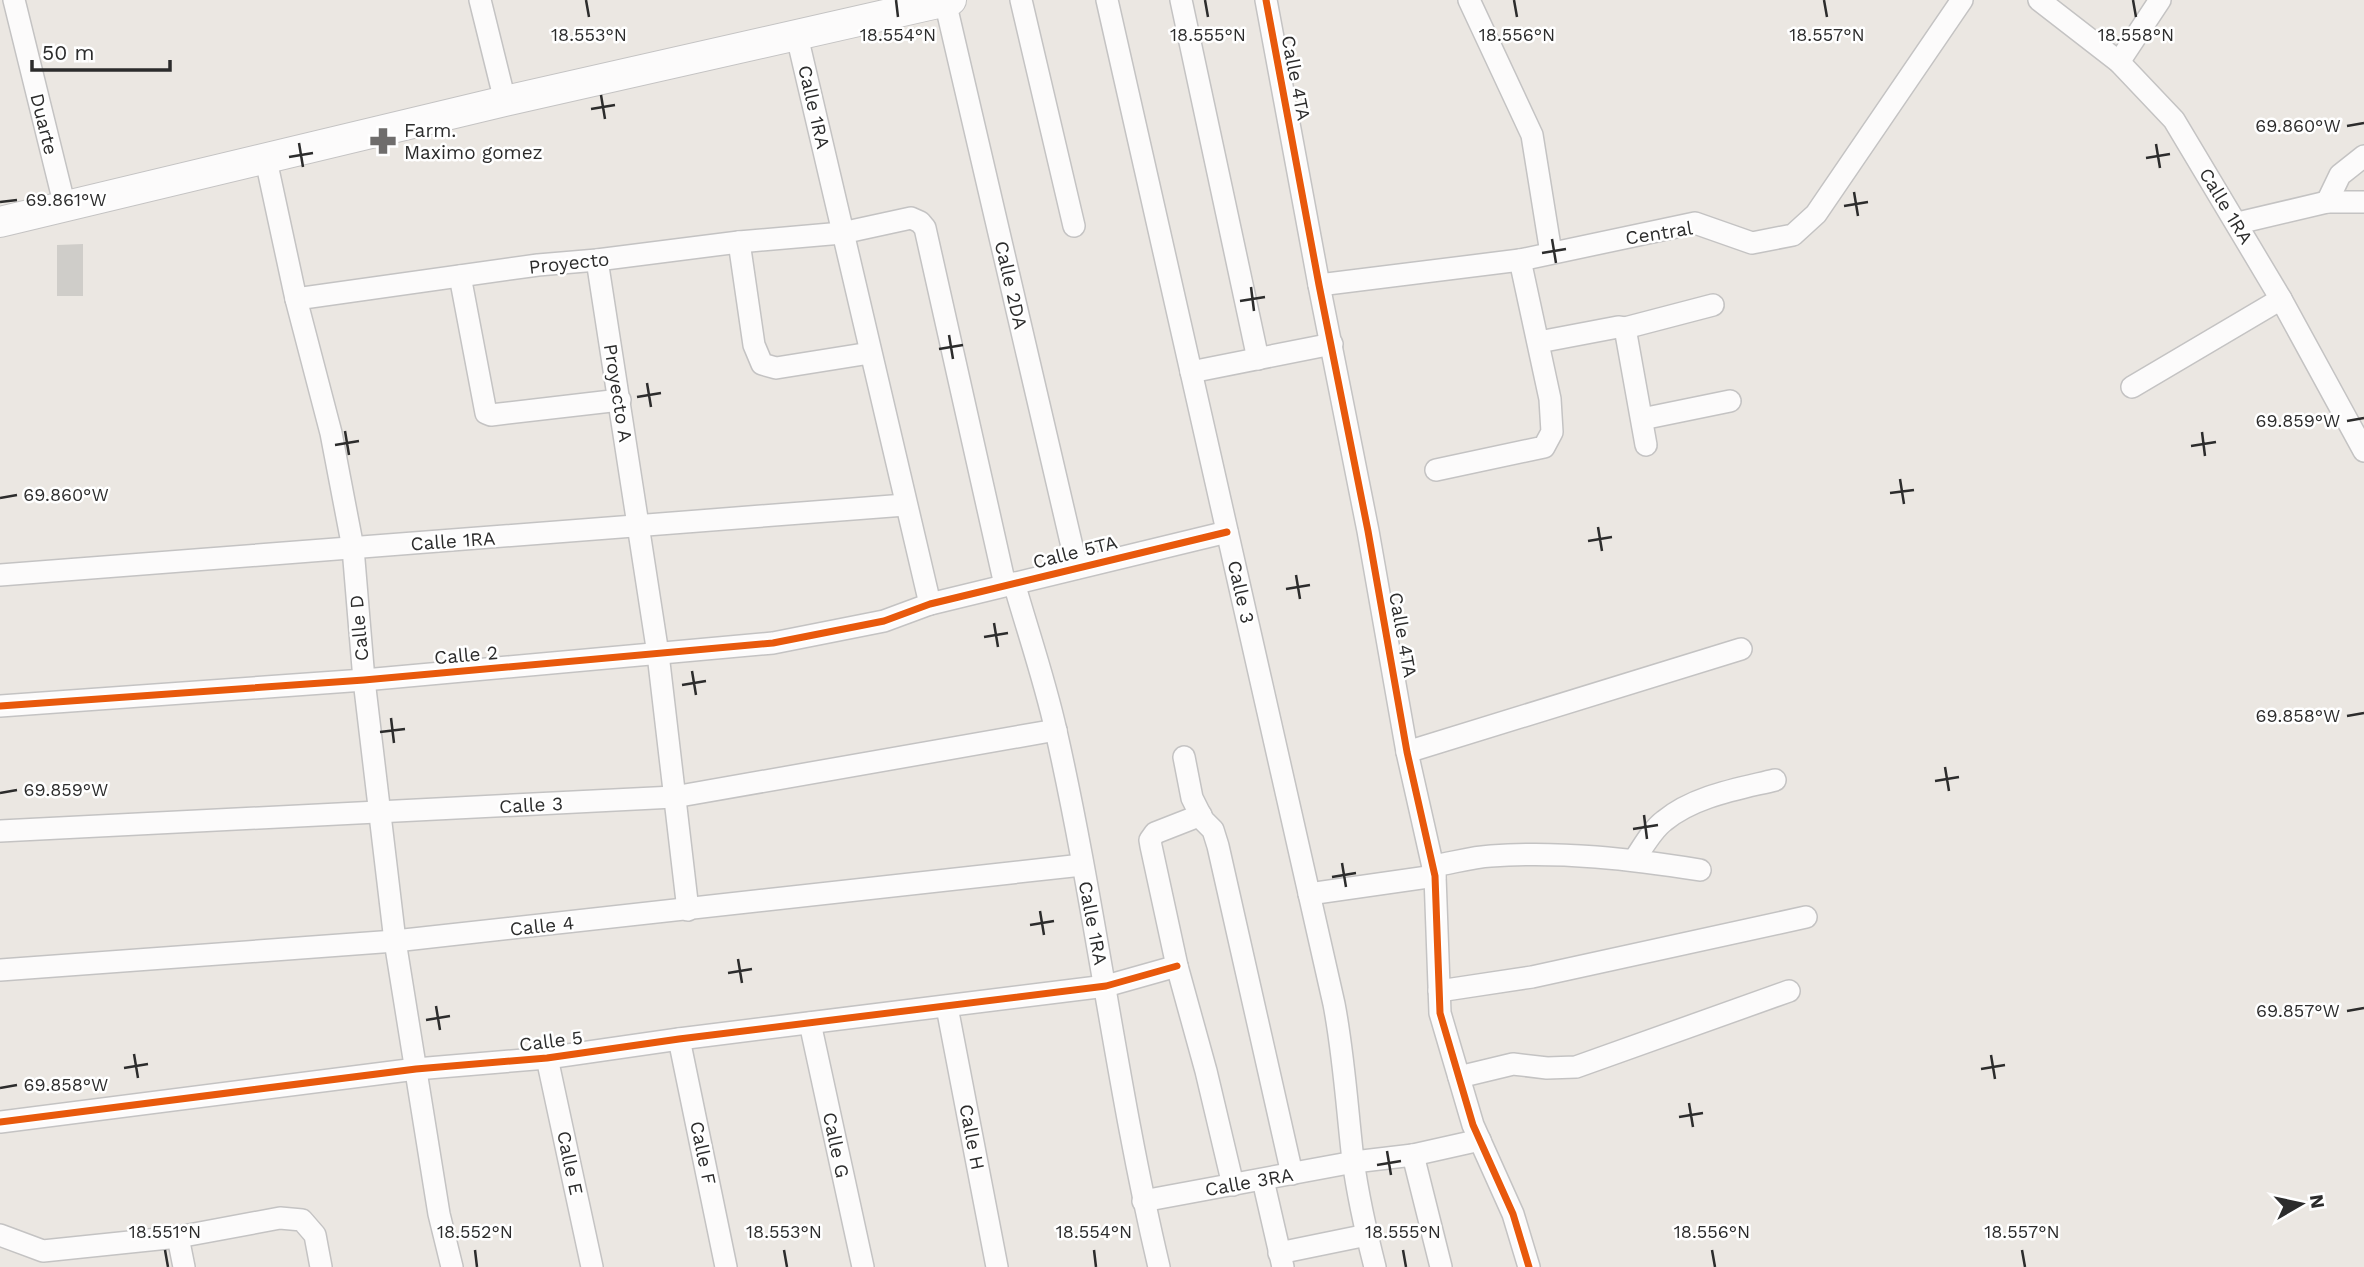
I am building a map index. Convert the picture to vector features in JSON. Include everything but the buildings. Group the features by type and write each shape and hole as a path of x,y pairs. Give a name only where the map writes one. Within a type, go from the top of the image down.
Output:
{"main road":[{"path":"0,222 933,2"}],"street":[{"path":"0,4 15,0"},
{"name":"Duarte","path":"15,0 65,207"},
{"path":"480,0 505,101"},
{"path":"1021,0 1074,226"},
{"name":"Calle 3","path":"1107,0 1340,1038 1353,1162 1375,1267"},
{"path":"1181,0 1258,359"},
{"name":"Calle 4TA","path":"1265,0 1408,752 1434,871 1440,1013 1480,1140 1513,1214 1529,1267"},
{"path":"1469,0 1532,135 1551,253"},
{"name":"Central","path":"1319,285 1520,260 1695,223 1752,243 1793,236 1816,214 1962,0"},
{"name":"Calle 1RA","path":"2039,0 2119,62 2174,121 2238,223 2364,451"},
{"path":"2119,62 2160,0"},
{"name":"Calle 2DA","path":"933,2 1077,568"},
{"name":"Calle 1RA","path":"797,36 930,604"},
{"path":"2327,202 2340,175 2364,156"},
{"name":"Calle D","path":"266,160 296,299 331,433 353,548 363,680 395,942 439,1214 452,1267"},
{"path":"2238,223 2327,202 2364,202"},
{"name":"Proyecto","path":"296,299 538,265 842,233 911,218 925,228 1009,584"},
{"path":"739,242 754,345 762,364 776,368 870,353"},
{"name":"Proyecto A","path":"597,260 658,654 688,910"},
{"path":"1436,470 1544,447 1552,432 1550,399 1520,260"},
{"path":"460,276 486,413 491,415 620,400"},
{"path":"2132,387 2281,299"},
{"path":"1539,342 1618,327 1625,328 1713,305"},
{"path":"1625,328 1647,445"},
{"path":"1191,372 1332,344"},
{"path":"1642,419 1730,401"},
{"name":"Calle 1RA","path":"0,575 905,505"},
{"name":"Calle 5TA","path":"930,604 1227,532"},
{"name":"Calle 1RA","path":"1009,584 1056,730 1106,986 1143,1202 1159,1267"},
{"name":"Calle 2","path":"0,705 363,680 774,643 884,621 930,604"},
{"path":"1408,752 1741,649"},
{"name":"Calle 3","path":"0,831 674,797 1056,730"},
{"path":"1184,757 1192,798 1213,830 1218,846 1292,1174"},
{"path":"1634,860 1662,822 1688,805 1727,791 1775,780"},
{"path":"1201,815 1155,834 1150,839 1177,966 1206,1070 1233,1185"},
{"path":"1309,894 1434,871 1489,856 1558,855 1634,860 1700,870"},
{"name":"Calle 4","path":"0,970 395,942 1082,865"},
{"path":"1439,991 1532,977 1806,917"},
{"name":"Calle 5","path":"0,1122 416,1069 547,1058 1106,986 1177,966"},
{"path":"1459,1077 1513,1064 1547,1068 1576,1067 1789,991"},
{"name":"Calle H","path":"947,1007 997,1267"},
{"name":"Calle G","path":"810,1023 863,1267"},
{"name":"Calle F","path":"679,1039 726,1267"},
{"name":"Calle E","path":"547,1058 592,1267"},
{"name":"Calle 3RA","path":"1143,1202 1353,1162 1413,1155 1480,1140"},
{"path":"1413,1155 1441,1267"},
{"path":"1263,1180 1281,1260 1367,1235"},
{"path":"0,1235 45,1259 280,1218 302,1220 315,1235 321,1267"},
{"path":"177,1237 184,1267"}],"cycle path":[{"path":"1266,0 1368,531 1407,752 1435,876 1440,1013 1473,1125 1513,1214 1529,1267"},
{"path":"0,706 364,680 773,643 884,621 930,604 1227,532"},
{"path":"0,1122 416,1069 547,1058 1106,986 1177,966"}],"place":[{"name":"Farm. Maximo gomez","path":"383,141"}]}
